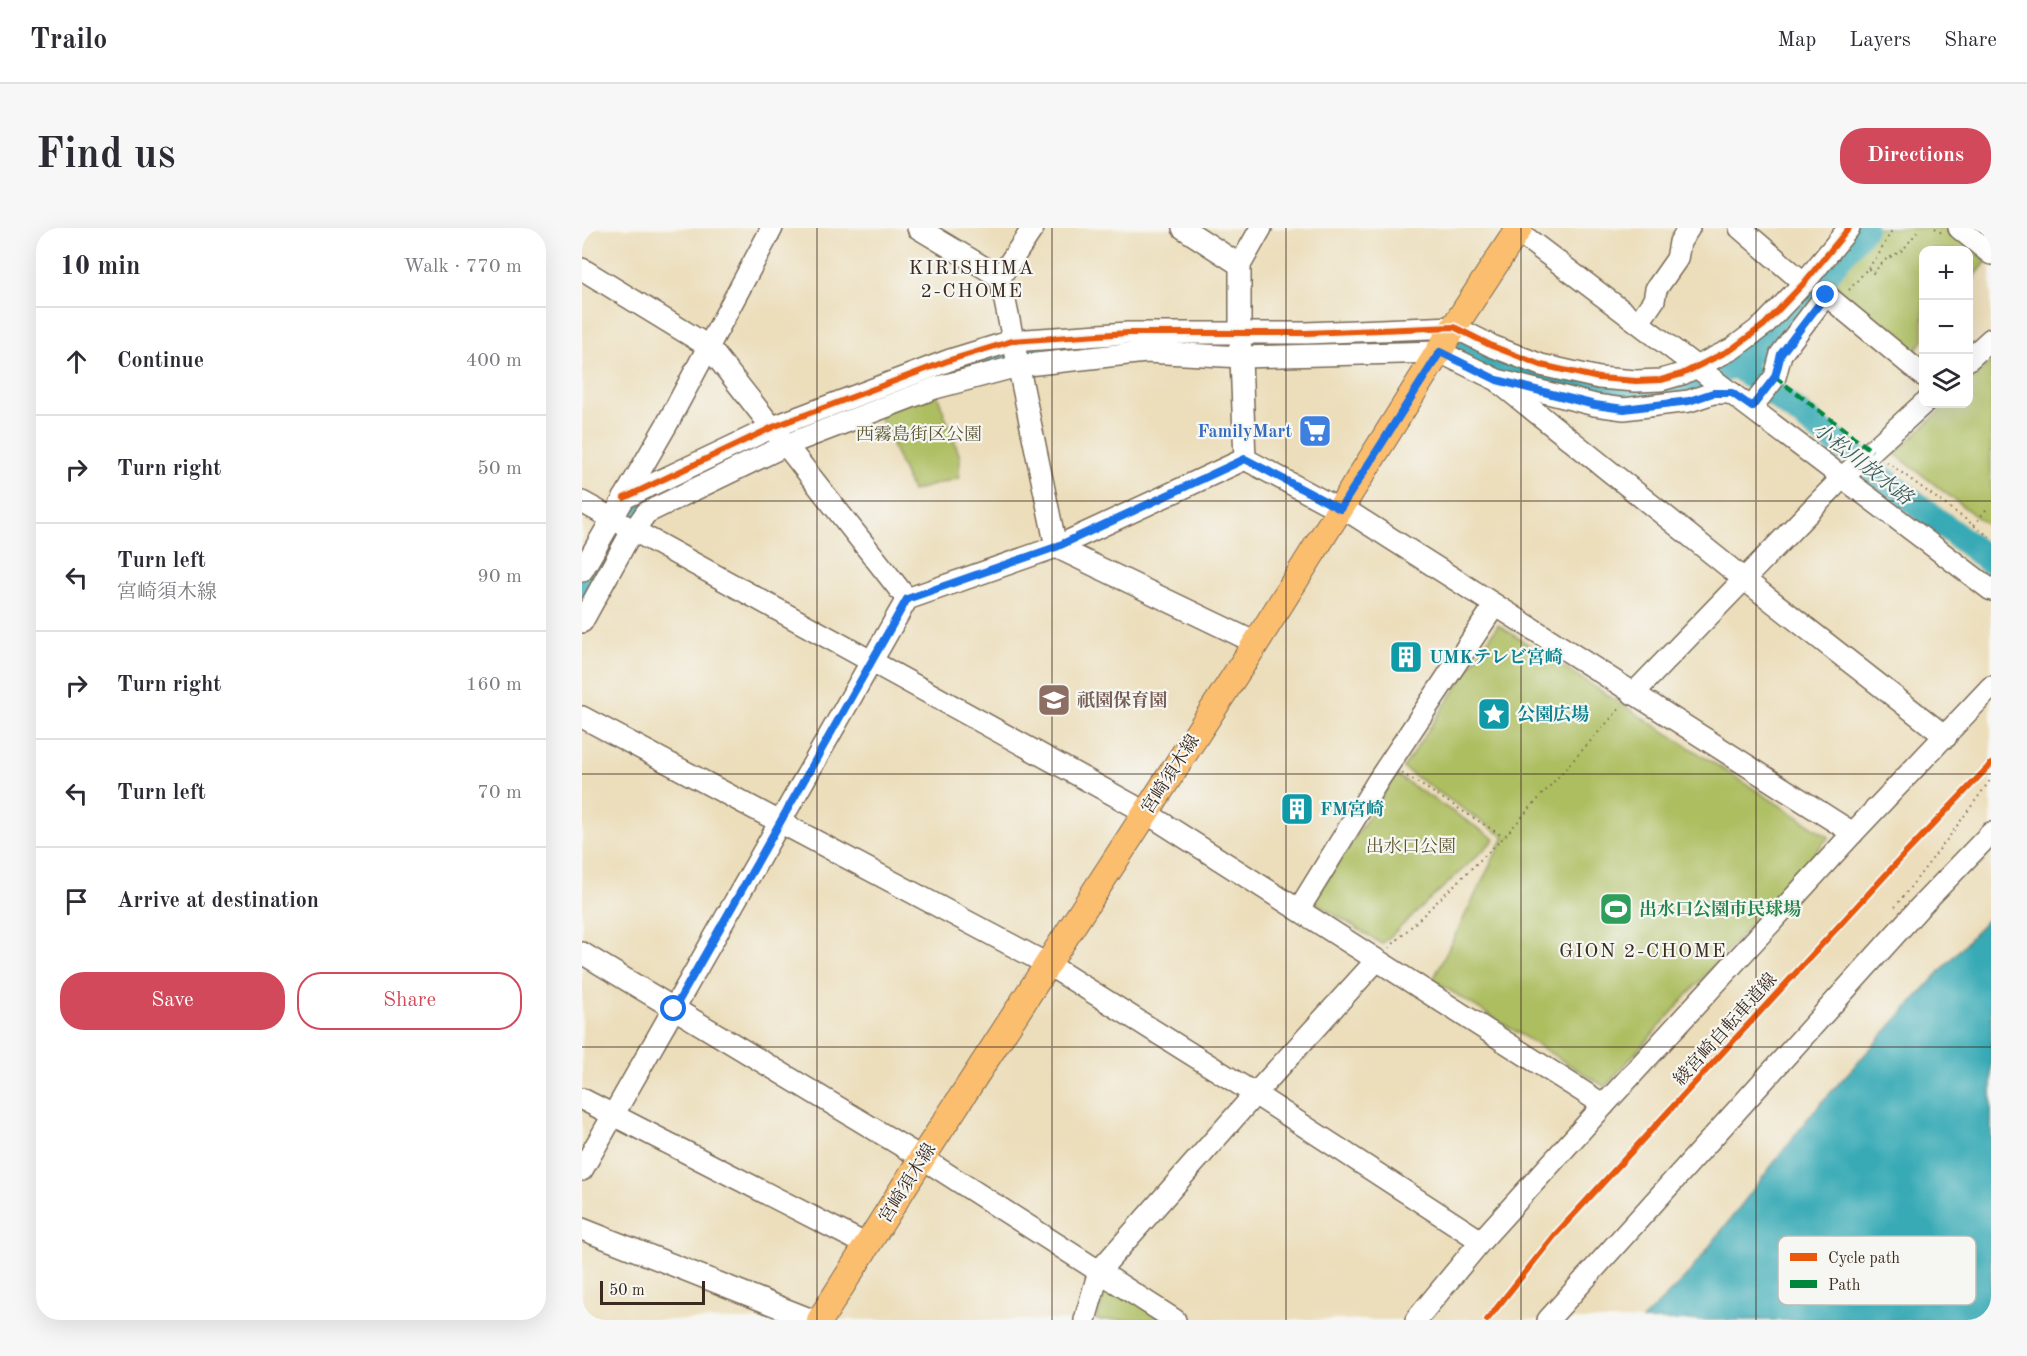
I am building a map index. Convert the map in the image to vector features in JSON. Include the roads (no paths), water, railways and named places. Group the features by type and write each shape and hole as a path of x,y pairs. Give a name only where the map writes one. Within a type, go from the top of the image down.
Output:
{"main road":[{"name":"宮崎須木線","path":"820,1320 922,1158 1256,643 1517,229"}],"street":[{"path":"582,571 667,424 772,228"},
{"path":"918,228 1000,277"},
{"path":"1033,228 1000,277 1056,547"},
{"path":"1183,228 1240,265"},
{"path":"1245,459 1240,265 1261,228"},
{"path":"1639,322 1654,300 1656,289 1677,259 1680,242 1689,228"},
{"path":"624,498 780,436 950,360 1012,341 1128,333 1306,333 1448,337 1492,346 1541,365 1599,378 1636,381 1661,380 1699,368 1732,349 1764,325 1804,283 1850,228"},
{"path":"1959,228 1991,254"},
{"path":"1517,229 1991,590"},
{"path":"1750,231 1804,283"},
{"path":"582,269 708,346 907,599"},
{"path":"1752,407 1775,377 1781,354 1826,295 1919,373"},
{"path":"582,622 646,513 780,436 936,388 1018,366 1146,352 1242,357 1448,337 1497,380 1745,580 1946,736"},
{"path":"1973,355 1991,339"},
{"path":"1497,380 1595,405 1624,409 1689,401 1725,388"},
{"path":"1634,694 1842,478 1879,452 1919,407"},
{"path":"1245,459 1354,515 1853,833"},
{"path":"582,1170 907,599 1056,547 1245,459"},
{"path":"582,502 1145,812 1604,1105"},
{"path":"1056,547 1256,643"},
{"path":"1299,909 1388,765 1495,605"},
{"path":"1416,1320 1481,1241 1604,1105 1853,833 1991,687"},
{"path":"582,717 1049,965 1255,1094 1481,1241"},
{"path":"1548,1320 1911,917 1991,832"},
{"path":"582,953 922,1158 1175,1320"},
{"path":"1085,1320 1099,1271 1376,961"},
{"path":"582,1099 867,1245"},
{"path":"582,1229 812,1320"}],"water":[{"path":"1991,915 1991,1320 1642,1320 1685,1278 1813,1112"}],"waterway":[{"path":"1180,343 1249,346 1422,340 1484,354 1581,391 1622,395 1692,382 1736,365 1782,329 1864,228"},
{"path":"964,365 1008,354 1084,346"},
{"name":"小松川放水路","path":"1736,365 1991,562"},
{"path":"582,586 626,509 674,489"}],"place":[{"name":"FamilyMart","path":"1315,431"},
{"name":"UMKテレビ宮崎","path":"1406,657"},
{"name":"祇園保育園","path":"1054,700"},
{"name":"公園広場","path":"1494,714"},
{"name":"FM宮崎","path":"1297,809"},
{"name":"出水口公園市民球場","path":"1616,909"}],"district":[{"name":"KIRISHIMA 2-CHOME","path":"972,278"},
{"name":"GION 2-CHOME","path":"1643,950"}],"park label":[{"name":"西霧島街区公園","path":"919,434"},
{"name":"出水口公園","path":"1411,846"}]}
